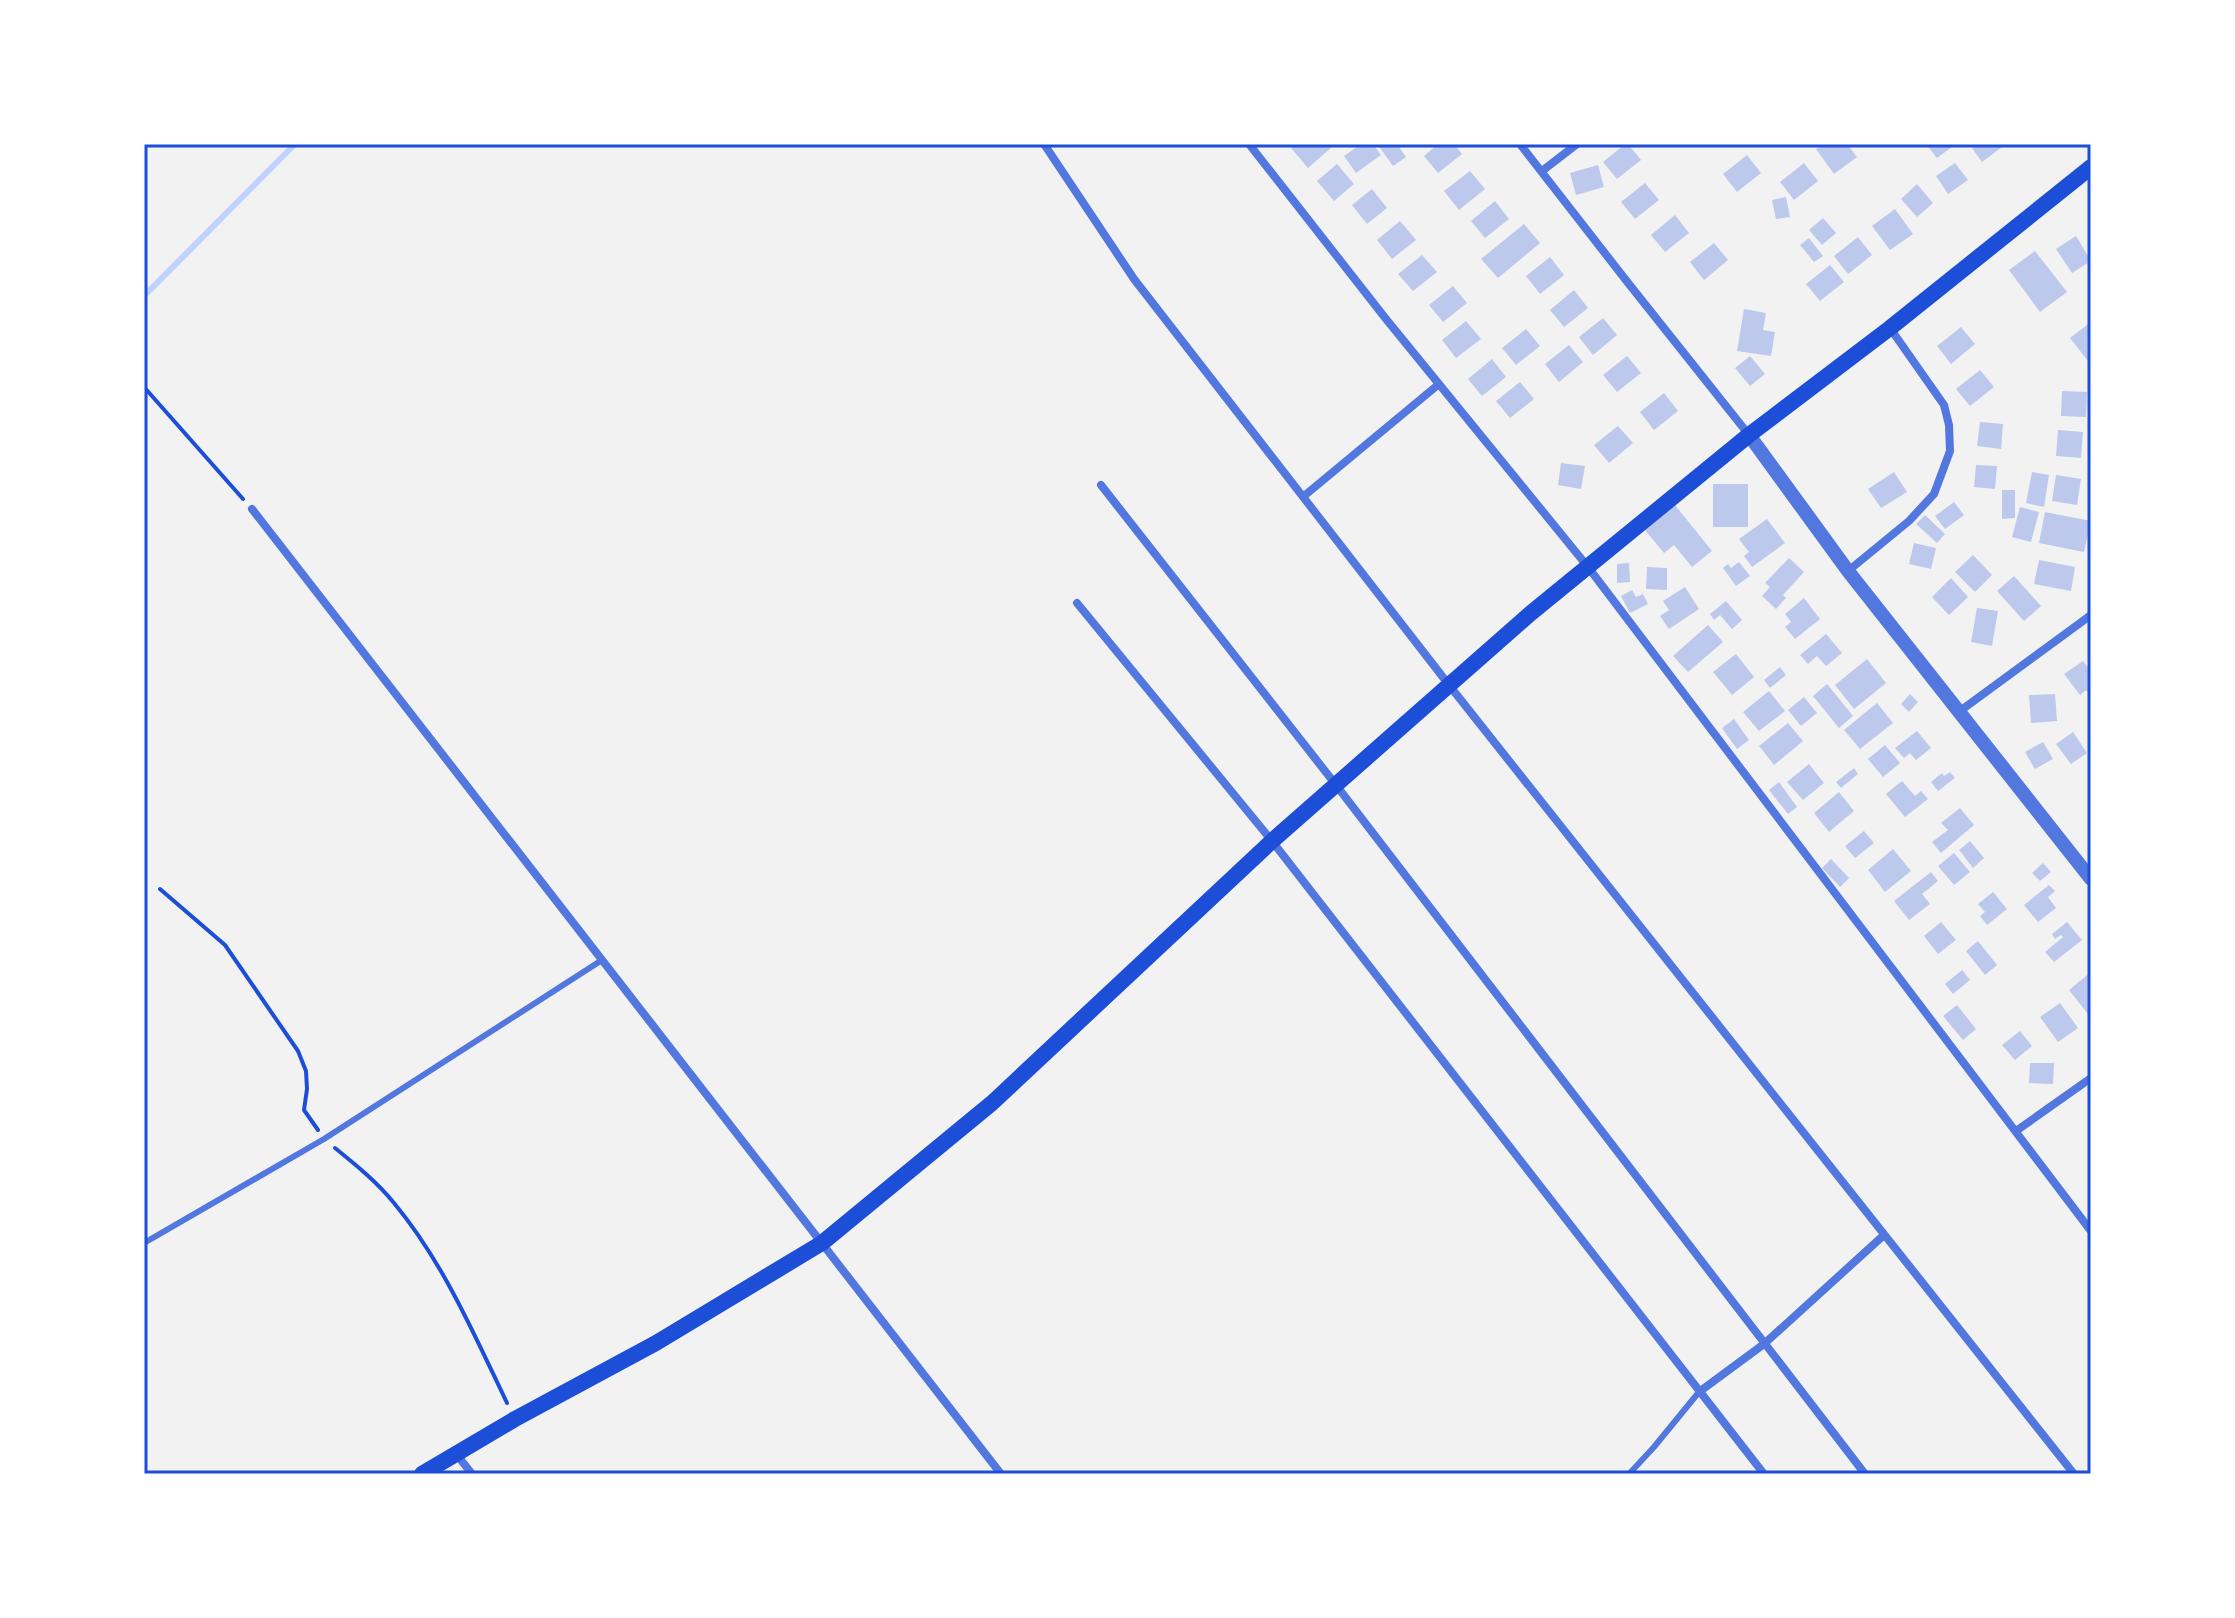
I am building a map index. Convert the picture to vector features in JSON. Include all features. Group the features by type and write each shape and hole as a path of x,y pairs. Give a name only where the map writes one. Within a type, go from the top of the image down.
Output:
{"main road":[{"path":"422,1474 515,1419 656,1343 822,1243 992,1103 1272,841 1531,613 1749,435 1890,328 2091,167"}],"street":[{"path":"1044,144 1134,279 1449,685 2074,1474"},
{"path":"1249,144 1588,567 2091,1231"},
{"path":"1520,144 1749,435 1848,571 2088,870"},
{"path":"1542,171 1577,144"},
{"path":"1848,571 1909,521 1934,494 1950,451 1944,405 1890,328"},
{"path":"1304,496 1439,384"},
{"path":"1101,485 1336,785 1865,1474"},
{"path":"252,509 1001,1474"},
{"path":"1077,603 1272,841 1764,1474"},
{"path":"1960,711 2091,615"},
{"path":"2016,1131 2091,1078"},
{"path":"1699,1392 1764,1344 1884,1235"},
{"path":"457,1455 472,1474"}],"lane":[{"path":"144,1243 324,1139 602,960"},
{"path":"1629,1474 1699,1392"}],"path":[{"path":"144,387 252,509"},
{"path":"160,889 225,945 298,1051 306,1071 304,1110 324,1139 365,1172 394,1202 432,1255 515,1419"}],"building":[{"path":"1296,144 1327,144 1331,148 1308,168 1291,148"},
{"path":"1361,144 1373,144 1381,155 1356,173 1344,156"},
{"path":"1377,144 1397,144 1406,157 1393,166"},
{"path":"1438,144 1454,144 1462,154 1438,173 1424,156"},
{"path":"1625,144 1641,160 1617,179 1603,162"},
{"path":"1823,144 1847,144 1857,157 1834,174 1816,149"},
{"path":"1926,144 1956,144 1937,158"},
{"path":"1977,144 2006,144 1982,162 1972,148"},
{"path":"1747,155 1761,173 1737,192 1723,174"},
{"path":"1804,163 1818,181 1794,200 1780,182"},
{"path":"1955,163 1968,180 1948,194 1936,176"},
{"path":"1337,164 1354,184 1334,201 1317,181"},
{"path":"1598,165 1604,187 1576,195 1570,173"},
{"path":"1470,171 1485,189 1459,210 1444,191"},
{"path":"1645,183 1659,200 1635,219 1621,202"},
{"path":"1917,184 1933,203 1917,217 1901,199"},
{"path":"1372,189 1387,208 1367,224 1352,205"},
{"path":"1786,197 1790,217 1776,219 1772,200"},
{"path":"1495,201 1509,219 1485,238 1471,221"},
{"path":"1895,209 1913,234 1890,250 1872,226"},
{"path":"1675,215 1689,233 1665,252 1651,235"},
{"path":"1823,218 1836,233 1822,245 1809,230"},
{"path":"1400,221 1416,240 1392,259 1377,240"},
{"path":"1524,224 1540,243 1498,278 1481,259"},
{"path":"2076,236 2091,261 2072,273 2056,249"},
{"path":"1858,237 1872,255 1848,274 1834,256"},
{"path":"1809,238 1823,256 1814,262 1800,245"},
{"path":"1714,243 1728,260 1704,280 1690,262"},
{"path":"2035,251 2067,292 2040,312 2009,270"},
{"path":"1422,255 1437,272 1413,291 1398,274"},
{"path":"1550,257 1564,275 1540,294 1526,276"},
{"path":"1830,265 1844,282 1820,301 1806,284"},
{"path":"1453,286 1467,303 1443,322 1429,305"},
{"path":"1574,290 1588,308 1564,327 1550,310"},
{"path":"1744,309 1766,313 1763,330 1775,332 1771,356 1737,351"},
{"path":"1603,318 1617,335 1593,355 1579,337"},
{"path":"1466,321 1481,339 1456,358 1442,340"},
{"path":"2091,322 2091,365 2070,338"},
{"path":"1961,327 1975,344 1951,364 1937,346"},
{"path":"1526,329 1540,346 1516,365 1502,348"},
{"path":"1569,345 1583,362 1559,382 1545,364"},
{"path":"1627,356 1641,373 1617,392 1603,375"},
{"path":"1750,356 1765,374 1750,386 1735,368"},
{"path":"1492,359 1506,377 1482,396 1468,379"},
{"path":"1980,370 1994,387 1970,406 1956,389"},
{"path":"1520,382 1534,399 1510,418 1496,401"},
{"path":"2062,391 2087,392 2086,417 2061,416"},
{"path":"1664,393 1678,411 1654,430 1640,412"},
{"path":"1980,422 2003,424 2001,449 1977,446"},
{"path":"1618,426 1633,443 1609,463 1594,445"},
{"path":"2058,430 2083,432 2081,458 2056,456"},
{"path":"1561,463 1585,466 1581,489 1558,485"},
{"path":"1976,465 1997,466 1995,489 1974,487"},
{"path":"1894,472 1907,492 1881,508 1868,489"},
{"path":"2032,472 2049,475 2044,507 2026,503"},
{"path":"2056,475 2081,479 2077,505 2052,501"},
{"path":"1713,484 1748,484 1748,527 1713,527"},
{"path":"2002,490 2015,490 2015,518 2002,519"},
{"path":"1954,502 1964,515 1945,529 1935,516"},
{"path":"1675,505 1712,551 1692,567 1674,545 1664,553 1645,530"},
{"path":"2020,507 2039,512 2031,542 2012,537"},
{"path":"2045,512 2091,521 2084,552 2039,543"},
{"path":"1925,515 1945,534 1937,543 1916,524"},
{"path":"1767,519 1785,543 1752,567 1744,556 1749,552 1739,539"},
{"path":"1914,543 1936,548 1931,569 1909,564"},
{"path":"1973,555 1992,575 1975,592 1955,572"},
{"path":"1789,558 1804,572 1783,595 1786,598 1776,609 1762,596 1770,587 1765,583"},
{"path":"2039,560 2075,567 2071,591 2034,584"},
{"path":"1739,562 1750,576 1736,586 1723,568 1728,564 1731,568"},
{"path":"1629,563 1630,582 1617,583 1617,564"},
{"path":"1647,567 1667,568 1667,590 1646,589"},
{"path":"2014,576 2041,606 2024,621 1997,591"},
{"path":"1951,578 1968,597 1949,615 1932,597"},
{"path":"1685,587 1699,609 1669,629 1660,616 1669,610 1663,601"},
{"path":"1632,590 1636,597 1643,594 1648,604 1630,613 1621,596"},
{"path":"1804,598 1820,619 1795,639 1785,627 1791,622 1785,614"},
{"path":"1726,601 1742,620 1732,629 1720,615 1714,620 1710,614"},
{"path":"1977,608 1998,611 1992,646 1971,642"},
{"path":"1708,625 1723,642 1688,672 1673,656"},
{"path":"1826,634 1842,653 1826,666 1817,656 1808,664 1800,655"},
{"path":"1736,654 1754,677 1732,695 1713,672"},
{"path":"1867,659 1886,683 1854,709 1835,685"},
{"path":"2083,661 2091,672 2091,697 2086,690 2080,695 2064,674"},
{"path":"1780,667 1786,675 1770,688 1764,680"},
{"path":"1827,684 1853,716 1839,728 1813,696"},
{"path":"1769,691 1785,711 1759,731 1743,712"},
{"path":"1910,694 1918,702 1909,712 1901,704"},
{"path":"2055,694 2057,721 2031,723 2029,695"},
{"path":"1804,697 1817,713 1801,726 1788,710"},
{"path":"1877,703 1893,723 1860,749 1844,730"},
{"path":"1734,719 1749,740 1737,749 1722,728"},
{"path":"1788,723 1803,741 1774,765 1759,746"},
{"path":"1917,731 1931,748 1916,760 1910,753 1904,758 1895,748"},
{"path":"2073,732 2087,753 2071,764 2056,744"},
{"path":"2043,742 2053,759 2035,769 2025,752"},
{"path":"1885,745 1900,763 1883,777 1868,759"},
{"path":"1809,764 1824,783 1803,800 1787,782"},
{"path":"1854,768 1858,774 1841,788 1836,782"},
{"path":"1950,772 1955,778 1938,791 1931,782 1942,773 1944,776"},
{"path":"1902,781 1915,796 1921,791 1928,799 1905,817 1886,794"},
{"path":"1779,782 1797,807 1788,814 1769,790"},
{"path":"1839,792 1854,811 1829,832 1814,813"},
{"path":"1960,808 1974,825 1941,853 1932,842 1948,830 1941,823"},
{"path":"1864,831 1874,843 1855,858 1845,846"},
{"path":"1970,841 1984,858 1973,868 1959,850"},
{"path":"1893,849 1911,871 1885,892 1868,870"},
{"path":"1954,853 1970,872 1954,885 1938,866"},
{"path":"1831,859 1849,878 1840,887 1822,868"},
{"path":"2043,863 2051,872 2040,881 2032,873"},
{"path":"1931,872 1938,881 1922,894 1930,904 1909,920 1894,901"},
{"path":"2049,885 2055,891 2048,897 2056,908 2038,922 2024,905"},
{"path":"1993,892 2007,909 1987,925 1980,916 1985,912 1978,904"},
{"path":"1941,922 1956,940 1938,954 1924,936"},
{"path":"2067,922 2082,940 2054,962 2045,952 2063,937 2061,935 2055,939 2052,934"},
{"path":"1978,941 1997,965 1985,975 1966,951"},
{"path":"1962,970 1970,980 1953,994 1945,984"},
{"path":"2091,972 2091,1018 2069,990"},
{"path":"2060,1003 2078,1028 2058,1042 2040,1017"},
{"path":"1957,1005 1976,1029 1963,1040 1943,1016"},
{"path":"2020,1031 2032,1046 2015,1060 2002,1045"},
{"path":"2030,1063 2054,1063 2053,1084 2029,1083"}],"waterway":[{"path":"144,296 295,144"}]}
